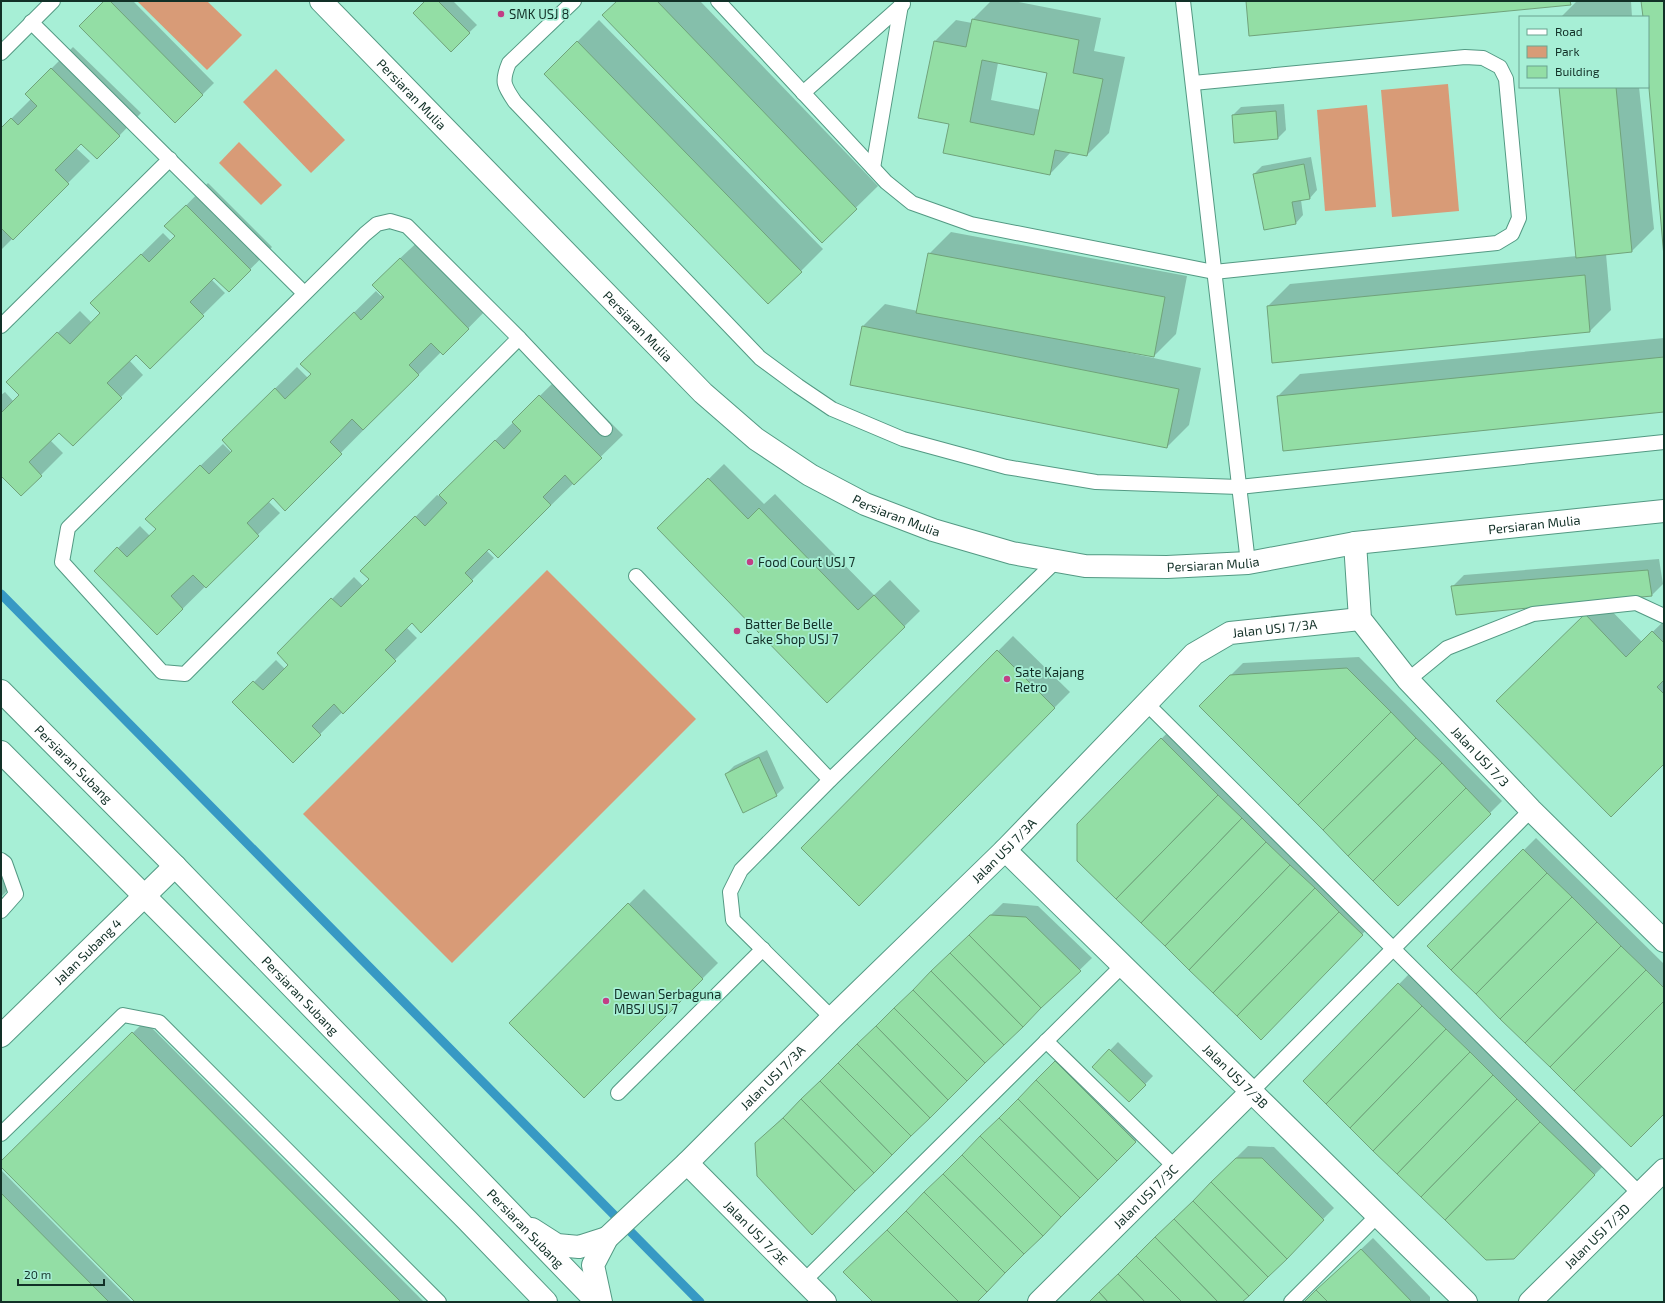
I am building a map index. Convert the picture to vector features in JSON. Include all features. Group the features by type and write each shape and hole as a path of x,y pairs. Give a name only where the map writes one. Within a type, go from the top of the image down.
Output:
{"street":[{"name":"Persiaran Mulia","path":"321,1 703,393 756,439 810,475 865,504 933,530 1012,553 1085,566 1167,567 1248,563 1356,542 1664,511"},
{"path":"1356,542 1360,619"},
{"name":"Jalan USJ 7/3","path":"1360,619 1408,680 1531,810 1664,941"},
{"name":"Jalan USJ 7/3A","path":"607,1238 687,1163 832,1018 1005,850 1194,654 1230,633 1360,619"},
{"name":"Persiaran Subang","path":"1,691 175,866 597,1302"},
{"path":"1,752 546,1302"},
{"name":"Jalan USJ 7/3B","path":"1005,850 1466,1302"},
{"name":"Jalan Subang 4","path":"1,1036 175,866"},
{"name":"Jalan USJ 7/3C","path":"1039,1302 1252,1091"},
{"name":"Jalan USJ 7/3E","path":"687,1163 825,1302"},
{"name":"Jalan USJ 7/3D","path":"1530,1302 1664,1170"},
{"path":"517,1219 557,1245 579,1247 607,1238"},
{"path":"601,1302 593,1265 607,1238"}],"lane":[{"path":"574,1 509,63 504,76 506,89 516,102 760,358 832,409 903,439 1006,467 1096,482 1239,487 1664,442"},
{"path":"718,1 886,182 912,203 971,224 1214,272 1497,243 1512,234 1519,218 1506,79 1500,67 1483,58 1465,57 1193,84"},
{"path":"1183,1 1248,563"},
{"path":"804,93 904,3"},
{"path":"873,168 904,3"},
{"path":"1,53 31,22 44,4"},
{"path":"31,22 304,293"},
{"path":"1,326 170,159"},
{"path":"519,338 185,674 162,672 62,562 68,528 304,293 377,224 390,221 407,226 519,338 605,429"},
{"path":"832,1018 733,920 730,892 741,870 830,780 1056,561"},
{"path":"636,576 830,780"},
{"path":"1408,680 1446,648 1533,614 1636,603 1664,616"},
{"path":"1146,704 1640,1194"},
{"path":"1252,1091 1531,810"},
{"path":"1,860 5,864 16,894 1,911"},
{"path":"618,1093 763,949"},
{"path":"804,1281 1123,965"},
{"path":"1,1134 123,1015 160,1022 439,1302"},
{"path":"1046,1041 1175,1167"},
{"path":"1291,1302 1378,1215"}],"green space":[{"path":"137,1 207,1 242,35 207,70"},
{"path":"276,69 345,140 311,173 243,102"},
{"path":"1448,84 1459,211 1392,217 1381,90"},
{"path":"1367,105 1376,207 1325,211 1317,110"},
{"path":"239,142 282,185 261,205 219,163"},
{"path":"547,570 696,719 452,963 303,814"}],"building":[{"path":"104,1 110,1 203,95 175,123 79,26"},
{"path":"425,1 438,1 470,33 451,52 413,13"},
{"path":"617,1 657,1 857,209 822,243 602,15"},
{"path":"1246,1 1570,1 1571,5 1249,36"},
{"path":"1641,1 1664,1 1664,257 1649,88 1649,16 1643,16"},
{"path":"972,19 1079,40 1073,73 1103,79 1087,156 1055,150 1050,175 943,153 949,124 918,118 934,41 966,47","holes":["982,60 1047,73 1034,135 970,122"]},
{"path":"577,41 802,272 768,304 544,74"},
{"path":"51,68 120,136 97,159 81,144 55,170 69,184 13,240 1,228 1,128 11,118 18,125 37,106 25,94"},
{"path":"1559,88 1616,88 1632,252 1576,258"},
{"path":"1276,111 1278,139 1234,143 1232,115"},
{"path":"1304,164 1310,199 1292,202 1296,224 1264,230 1253,174"},
{"path":"186,205 251,270 229,292 214,278 190,302 204,316 150,369 136,355 107,383 122,398 73,446 59,433 29,462 42,476 21,496 1,476 1,413 19,395 6,382 57,332 70,344 100,313 90,303 141,254 149,262 175,236 164,226"},
{"path":"928,253 1165,297 1154,357 916,313"},
{"path":"400,258 469,329 443,355 431,343 409,365 419,375 363,430 352,419 330,442 342,454 285,511 273,498 247,523 259,536 206,588 193,575 171,596 183,609 157,635 94,571 117,547 127,557 156,529 145,519 200,465 209,474 232,451 222,440 275,388 285,399 311,374 300,364 354,312 361,320 384,297 372,285"},
{"path":"1585,275 1590,332 1272,363 1267,306"},
{"path":"862,326 1179,389 1167,448 850,385"},
{"path":"1664,357 1664,412 1283,451 1277,396"},
{"path":"539,395 602,458 574,485 565,475 543,497 551,505 498,558 489,549 465,573 473,581 421,633 412,623 385,650 396,661 343,714 334,704 312,726 321,735 293,763 232,702 253,681 263,690 288,665 277,653 331,598 341,607 369,579 360,571 415,516 425,526 447,503 439,495 495,440 504,449 521,431 512,422"},
{"name":"Food Court USJ 7","path":"708,478 748,519 759,508 858,610 874,595 905,627 827,703 657,528"},
{"path":"1648,570 1652,596 1456,615 1451,586"},
{"path":"1585,614 1626,657 1652,631 1664,643 1664,680 1657,687 1664,694 1664,764 1611,817 1496,701"},
{"path":"997,650 1055,708 859,906 801,848"},
{"path":"1347,668 1391,712 1298,805 1199,706 1230,675"},
{"path":"1391,712 1416,738 1323,830 1298,805"},
{"path":"1161,738 1218,795 1116,899 1077,861 1077,824"},
{"path":"1416,738 1442,763 1348,856 1323,830"},
{"path":"759,757 777,796 743,813 725,774"},
{"path":"1442,763 1466,788 1373,881 1348,856"},
{"path":"1466,788 1491,814 1398,906 1373,881"},
{"path":"1218,795 1242,818 1141,923 1116,899"},
{"path":"1242,818 1266,842 1165,946 1141,923"},
{"path":"1266,842 1290,865 1189,970 1165,946"},
{"path":"1523,849 1547,873 1451,970 1427,946"},
{"path":"1290,865 1315,888 1213,993 1189,970"},
{"path":"1547,873 1572,897 1476,994 1451,970"},
{"path":"1315,888 1339,912 1237,1016 1213,993"},
{"path":"1572,897 1597,922 1500,1019 1476,994"},
{"name":"Dewan Serbaguna MBSJ USJ 7","path":"628,903 703,979 584,1098 509,1023"},
{"path":"1339,912 1363,935 1261,1040 1237,1016"},
{"path":"990,915 1026,917 1081,971 1041,1008 969,935"},
{"path":"1597,922 1621,946 1525,1043 1500,1019"},
{"path":"969,935 1041,1008 1023,1027 950,953"},
{"path":"1621,946 1646,970 1550,1067 1525,1043"},
{"path":"950,953 1023,1027 1004,1045 931,971"},
{"path":"1646,970 1664,988 1664,1001 1574,1091 1550,1067"},
{"path":"931,971 1004,1045 985,1063 913,990"},
{"path":"1398,983 1422,1006 1326,1104 1303,1081"},
{"path":"913,990 985,1063 967,1081 894,1008"},
{"path":"1664,1001 1664,1114 1631,1147 1574,1091"},
{"path":"1422,1006 1446,1029 1350,1128 1326,1104"},
{"path":"894,1008 967,1081 948,1100 876,1026"},
{"path":"876,1026 948,1100 930,1118 857,1044"},
{"path":"1446,1029 1470,1052 1373,1151 1350,1128"},
{"path":"132,1032 401,1302 135,1302 1,1167 1,1161"},
{"path":"857,1044 930,1118 911,1136 838,1063"},
{"path":"1109,1049 1146,1085 1129,1102 1092,1067"},
{"path":"1470,1052 1493,1075 1397,1174 1373,1151"},
{"path":"1055,1061 1136,1142 1117,1161 1036,1080"},
{"path":"838,1063 911,1136 892,1155 820,1081"},
{"path":"1493,1075 1517,1099 1421,1197 1397,1174"},
{"path":"1036,1080 1117,1161 1098,1180 1018,1099"},
{"path":"820,1081 892,1155 874,1173 801,1099"},
{"path":"801,1099 874,1173 855,1191 783,1118"},
{"path":"1018,1099 1098,1180 1080,1198 999,1118"},
{"path":"1517,1099 1540,1122 1445,1220 1421,1197"},
{"path":"783,1118 855,1191 812,1235 757,1176 755,1143"},
{"path":"999,1118 1080,1198 1061,1217 980,1136"},
{"path":"1540,1122 1595,1175 1514,1259 1486,1260 1445,1220"},
{"path":"980,1136 1061,1217 1043,1236 962,1155"},
{"path":"962,1155 1043,1236 1024,1254 943,1174"},
{"path":"1236,1158 1262,1158 1324,1220 1287,1259 1211,1182"},
{"path":"943,1174 1024,1254 1005,1273 924,1192"},
{"path":"1211,1182 1287,1259 1268,1277 1193,1201"},
{"path":"924,1192 1005,1273 987,1292 906,1211"},
{"path":"1,1193 109,1302 1,1302"},
{"path":"1193,1201 1268,1277 1249,1296 1174,1219"},
{"path":"906,1211 987,1292 977,1302 959,1302 887,1230"},
{"path":"1174,1219 1249,1296 1242,1302 1218,1302 1155,1237"},
{"path":"887,1230 959,1302 873,1302 843,1272"},
{"path":"1155,1237 1218,1302 1182,1302 1136,1256"},
{"path":"1361,1249 1412,1302 1328,1302 1316,1290"},
{"path":"1136,1256 1182,1302 1145,1302 1118,1274"},
{"path":"1118,1274 1145,1302 1108,1302 1099,1292"},
{"path":"1316,1290 1328,1302 1304,1302"},
{"path":"1099,1292 1108,1302 1089,1302"}],"waterway":[{"path":"1,594 700,1302"}],"place":[{"name":"SMK USJ 8","path":"501,14"},
{"name":"Food Court USJ 7","path":"750,562"},
{"name":"Batter Be Belle Cake Shop USJ 7","path":"737,631"},
{"name":"Sate Kajang Retro","path":"1007,679"},
{"name":"Dewan Serbaguna MBSJ USJ 7","path":"606,1001"}]}
